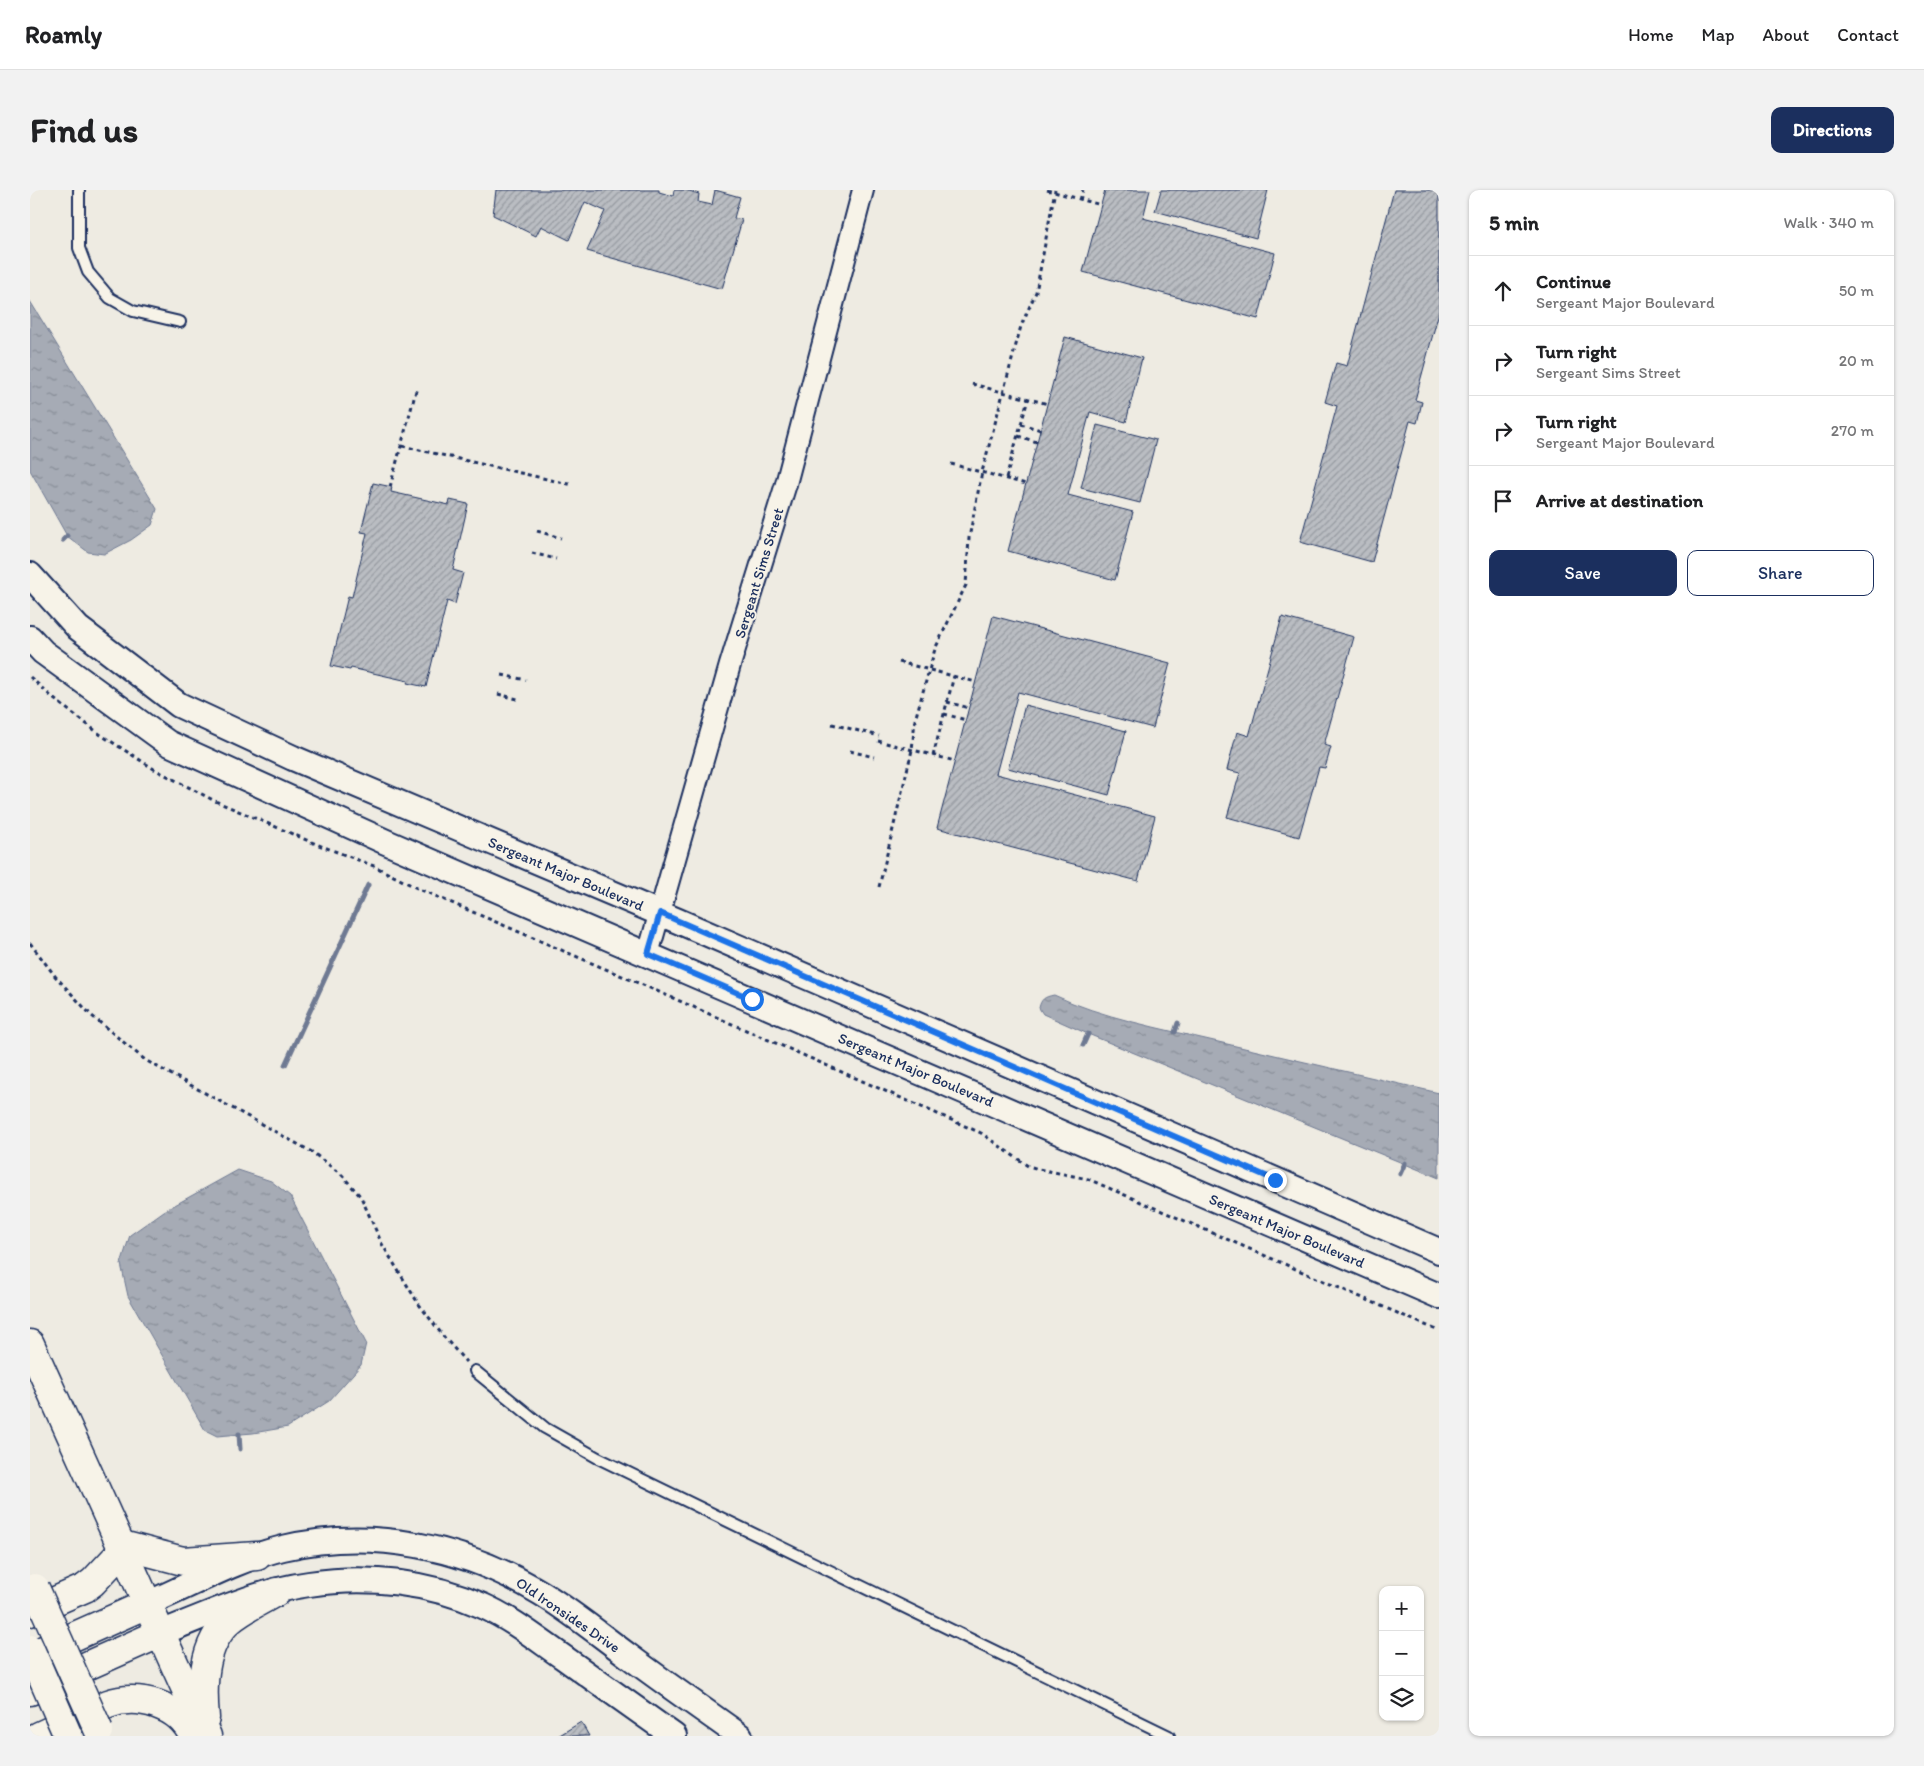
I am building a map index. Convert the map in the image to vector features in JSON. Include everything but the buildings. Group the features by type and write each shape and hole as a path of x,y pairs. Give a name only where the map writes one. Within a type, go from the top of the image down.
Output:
{"main road":[{"path":"30,1344 123,1547 147,1604 162,1633 202,1736"},
{"path":"123,1547 184,1561 257,1556"},
{"path":"100,1734 32,1592 85,1588 93,1582 123,1547"},
{"path":"202,1736 203,1683 215,1639 228,1622 276,1592"},
{"path":"30,1656 147,1604"},
{"path":"30,1691 162,1633"},
{"path":"30,1649 68,1736"},
{"path":"39,1736 118,1700 132,1699 164,1707 202,1736"}],"street":[{"name":"Sergeant Sims Street","path":"648,954 730,666 786,486 863,190"},
{"name":"Sergeant Major Boulevard","path":"30,575 78,628 179,705 293,758 660,913 1439,1251"},
{"name":"Sergeant Major Boulevard","path":"30,638 43,652 168,743 386,842 1439,1296"},
{"name":"Old Ironsides Drive","path":"147,1604 257,1556 309,1543 380,1540 419,1544 478,1561 509,1575 548,1598 728,1733"},
{"path":"162,1633 244,1600 308,1584 365,1580 414,1585 463,1598 500,1614 674,1736"}],"lane":[{"path":"79,190 80,248 88,272 110,298 133,311 180,322"},
{"path":"475,1372 545,1428 598,1458 1169,1736"}],"path":[{"path":"1047,190 1101,205"},
{"path":"1080,200 1083,190"},
{"path":"879,887 912,750 915,720 935,649 966,585 969,538 982,472 1022,326 1036,292 1055,191"},
{"path":"972,384 1048,404"},
{"path":"390,487 418,387"},
{"path":"1006,478 1028,399"},
{"path":"1021,424 1041,430"},
{"path":"1018,436 1037,442"},
{"path":"402,446 573,485"},
{"path":"951,464 1026,484"},
{"path":"537,531 560,538"},
{"path":"532,553 556,558"},
{"path":"899,662 976,682"},
{"path":"502,675 526,680"},
{"path":"933,756 954,676"},
{"path":"30,677 54,699 101,735 154,769 215,801 316,844 374,866 419,889 981,1133 1028,1166 1088,1179 1439,1331"},
{"path":"498,694 521,700"},
{"path":"947,702 969,708"},
{"path":"944,714 966,720"},
{"path":"832,724 912,750 955,761"},
{"path":"850,751 874,757"},
{"path":"30,943 55,976 92,1016 145,1060 312,1152 342,1175 361,1197 382,1244 418,1302 444,1337 475,1372"}],"water":[{"path":"30,301 157,509 152,525 131,540 104,554 88,552 67,536 30,470"},
{"path":"1054,995 1091,1010 1132,1022 1439,1093 1439,1178 1043,1014 1039,1008 1042,1000"},
{"path":"238,1170 271,1181 290,1196 366,1343 361,1365 329,1401 288,1427 253,1433 217,1436 205,1430 128,1296 121,1264 130,1235 164,1211"}],"waterway":[{"path":"63,540 67,536"},
{"path":"285,1065 368,885"},
{"path":"1175,1032 1178,1023"},
{"path":"1083,1045 1088,1034"},
{"path":"1400,1174 1405,1163"},
{"path":"239,1434 240,1449"}],"route":[{"path":"752,999 648,954 660,913 1275,1180"}]}
